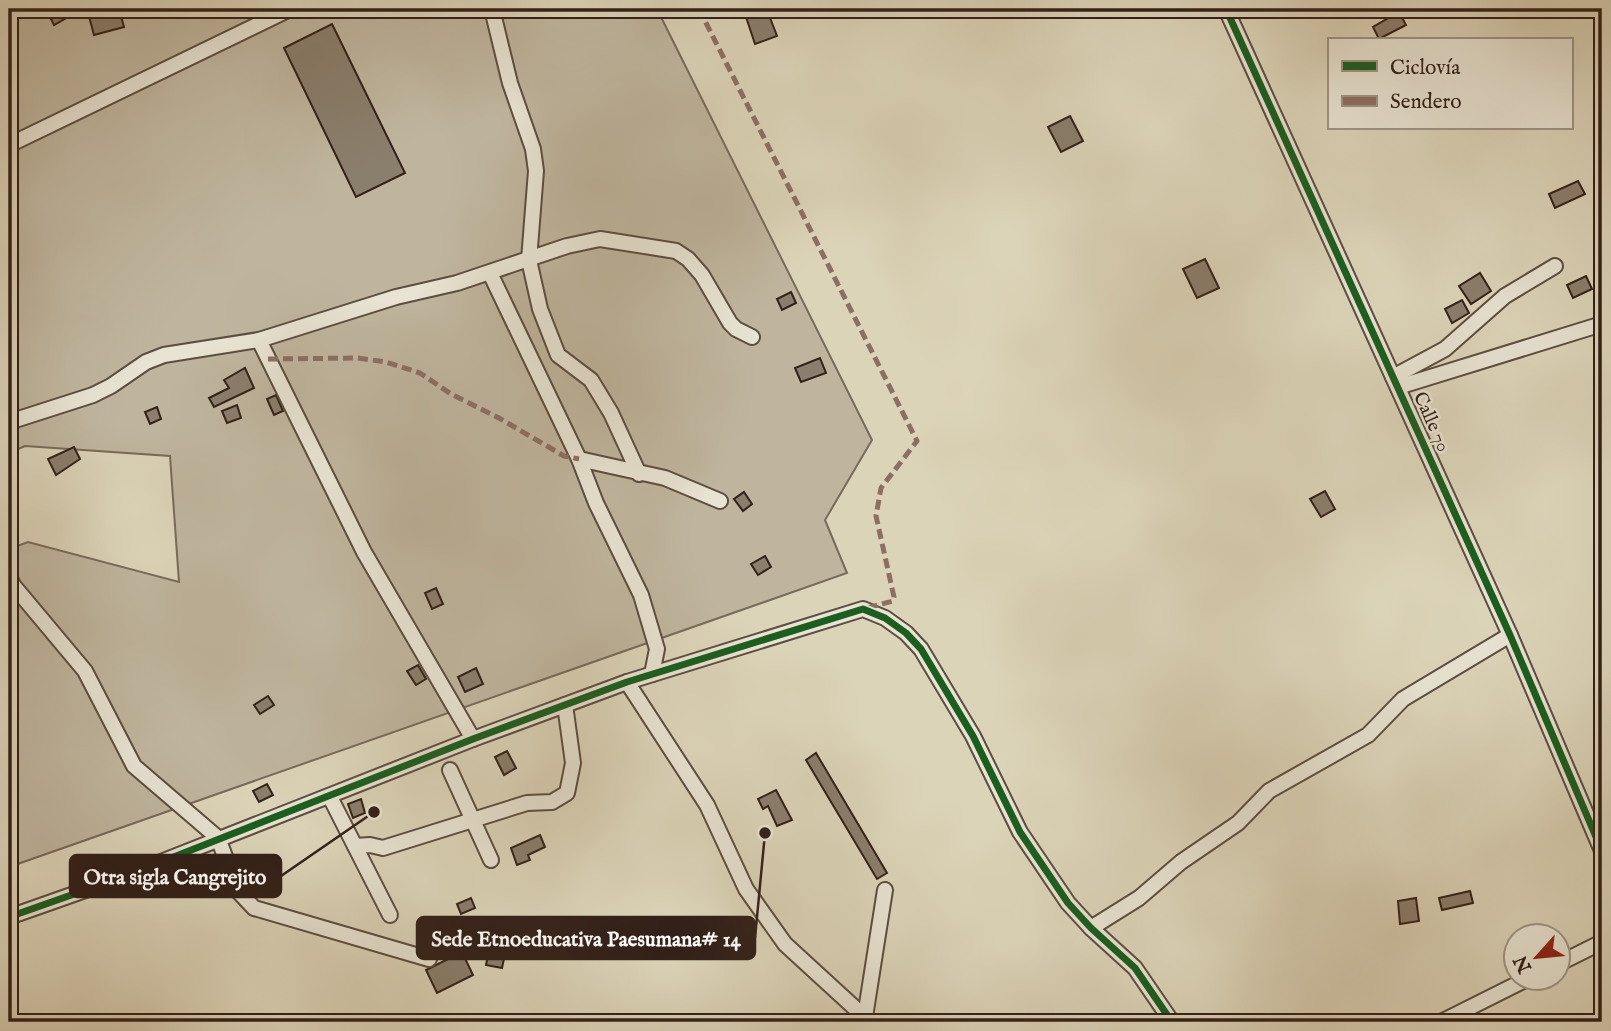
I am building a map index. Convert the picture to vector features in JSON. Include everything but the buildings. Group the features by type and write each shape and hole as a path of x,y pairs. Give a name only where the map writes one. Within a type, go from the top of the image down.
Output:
{"street":[{"path":"9,145 289,9"},
{"path":"492,9 510,83 533,149 536,171 529,260 540,309 555,351 591,380 611,413 639,474"},
{"name":"Calle 70","path":"1226,9 1510,635 1602,851"},
{"path":"9,422 93,395 146,362 164,355 259,340 396,297 490,273 568,246 600,239 676,251 688,259 702,275 730,323 752,337"},
{"path":"1395,382 1446,349 1505,296 1555,266"},
{"path":"490,273 641,594 657,649 652,674"},
{"path":"1395,382 1602,324"},
{"path":"259,340 364,552 473,739"},
{"path":"579,459 666,478 720,501"},
{"path":"9,576 13,585 85,671 134,766 218,838 238,891 254,908 429,959"},
{"path":"9,917 128,875 473,739 627,682 863,609 885,618 906,633 920,649 973,736 1020,832 1069,902 1091,928 1135,968 1172,1022"},
{"path":"1091,928 1139,898 1181,862 1238,823 1269,791 1368,736 1403,698 1510,635"},
{"path":"627,682 707,805 746,889 777,933 785,944 868,1019"},
{"path":"355,846 383,848 527,803 552,802 567,793 573,763 565,705"},
{"path":"450,770 491,860"},
{"path":"330,797 390,915"},
{"path":"868,1019 885,890"},
{"path":"1572,957 1602,942"},
{"path":"1441,1022 1502,992"}],"shaded area":[{"path":"9,9 657,9 872,440 825,520 847,573 9,867 9,549 28,542 179,582 170,456 25,446 9,453"}],"marked path":[{"path":"699,9 917,441 881,488 876,516 893,601 863,609"},
{"path":"268,359 358,358 386,362 420,373 451,394 564,456 579,459"}],"cycle path":[{"path":"1226,9 1510,635 1602,851"},
{"path":"9,917 128,875 473,739 627,682 863,609 885,618 906,633 921,649 973,736 1020,832 1068,903 1135,968 1172,1022"}],"place":[{"name":"Otra sigla Cangrejito","path":"374,812"},
{"name":"Sede Etnoeducativa Paesumana# 14","path":"765,833"}]}
